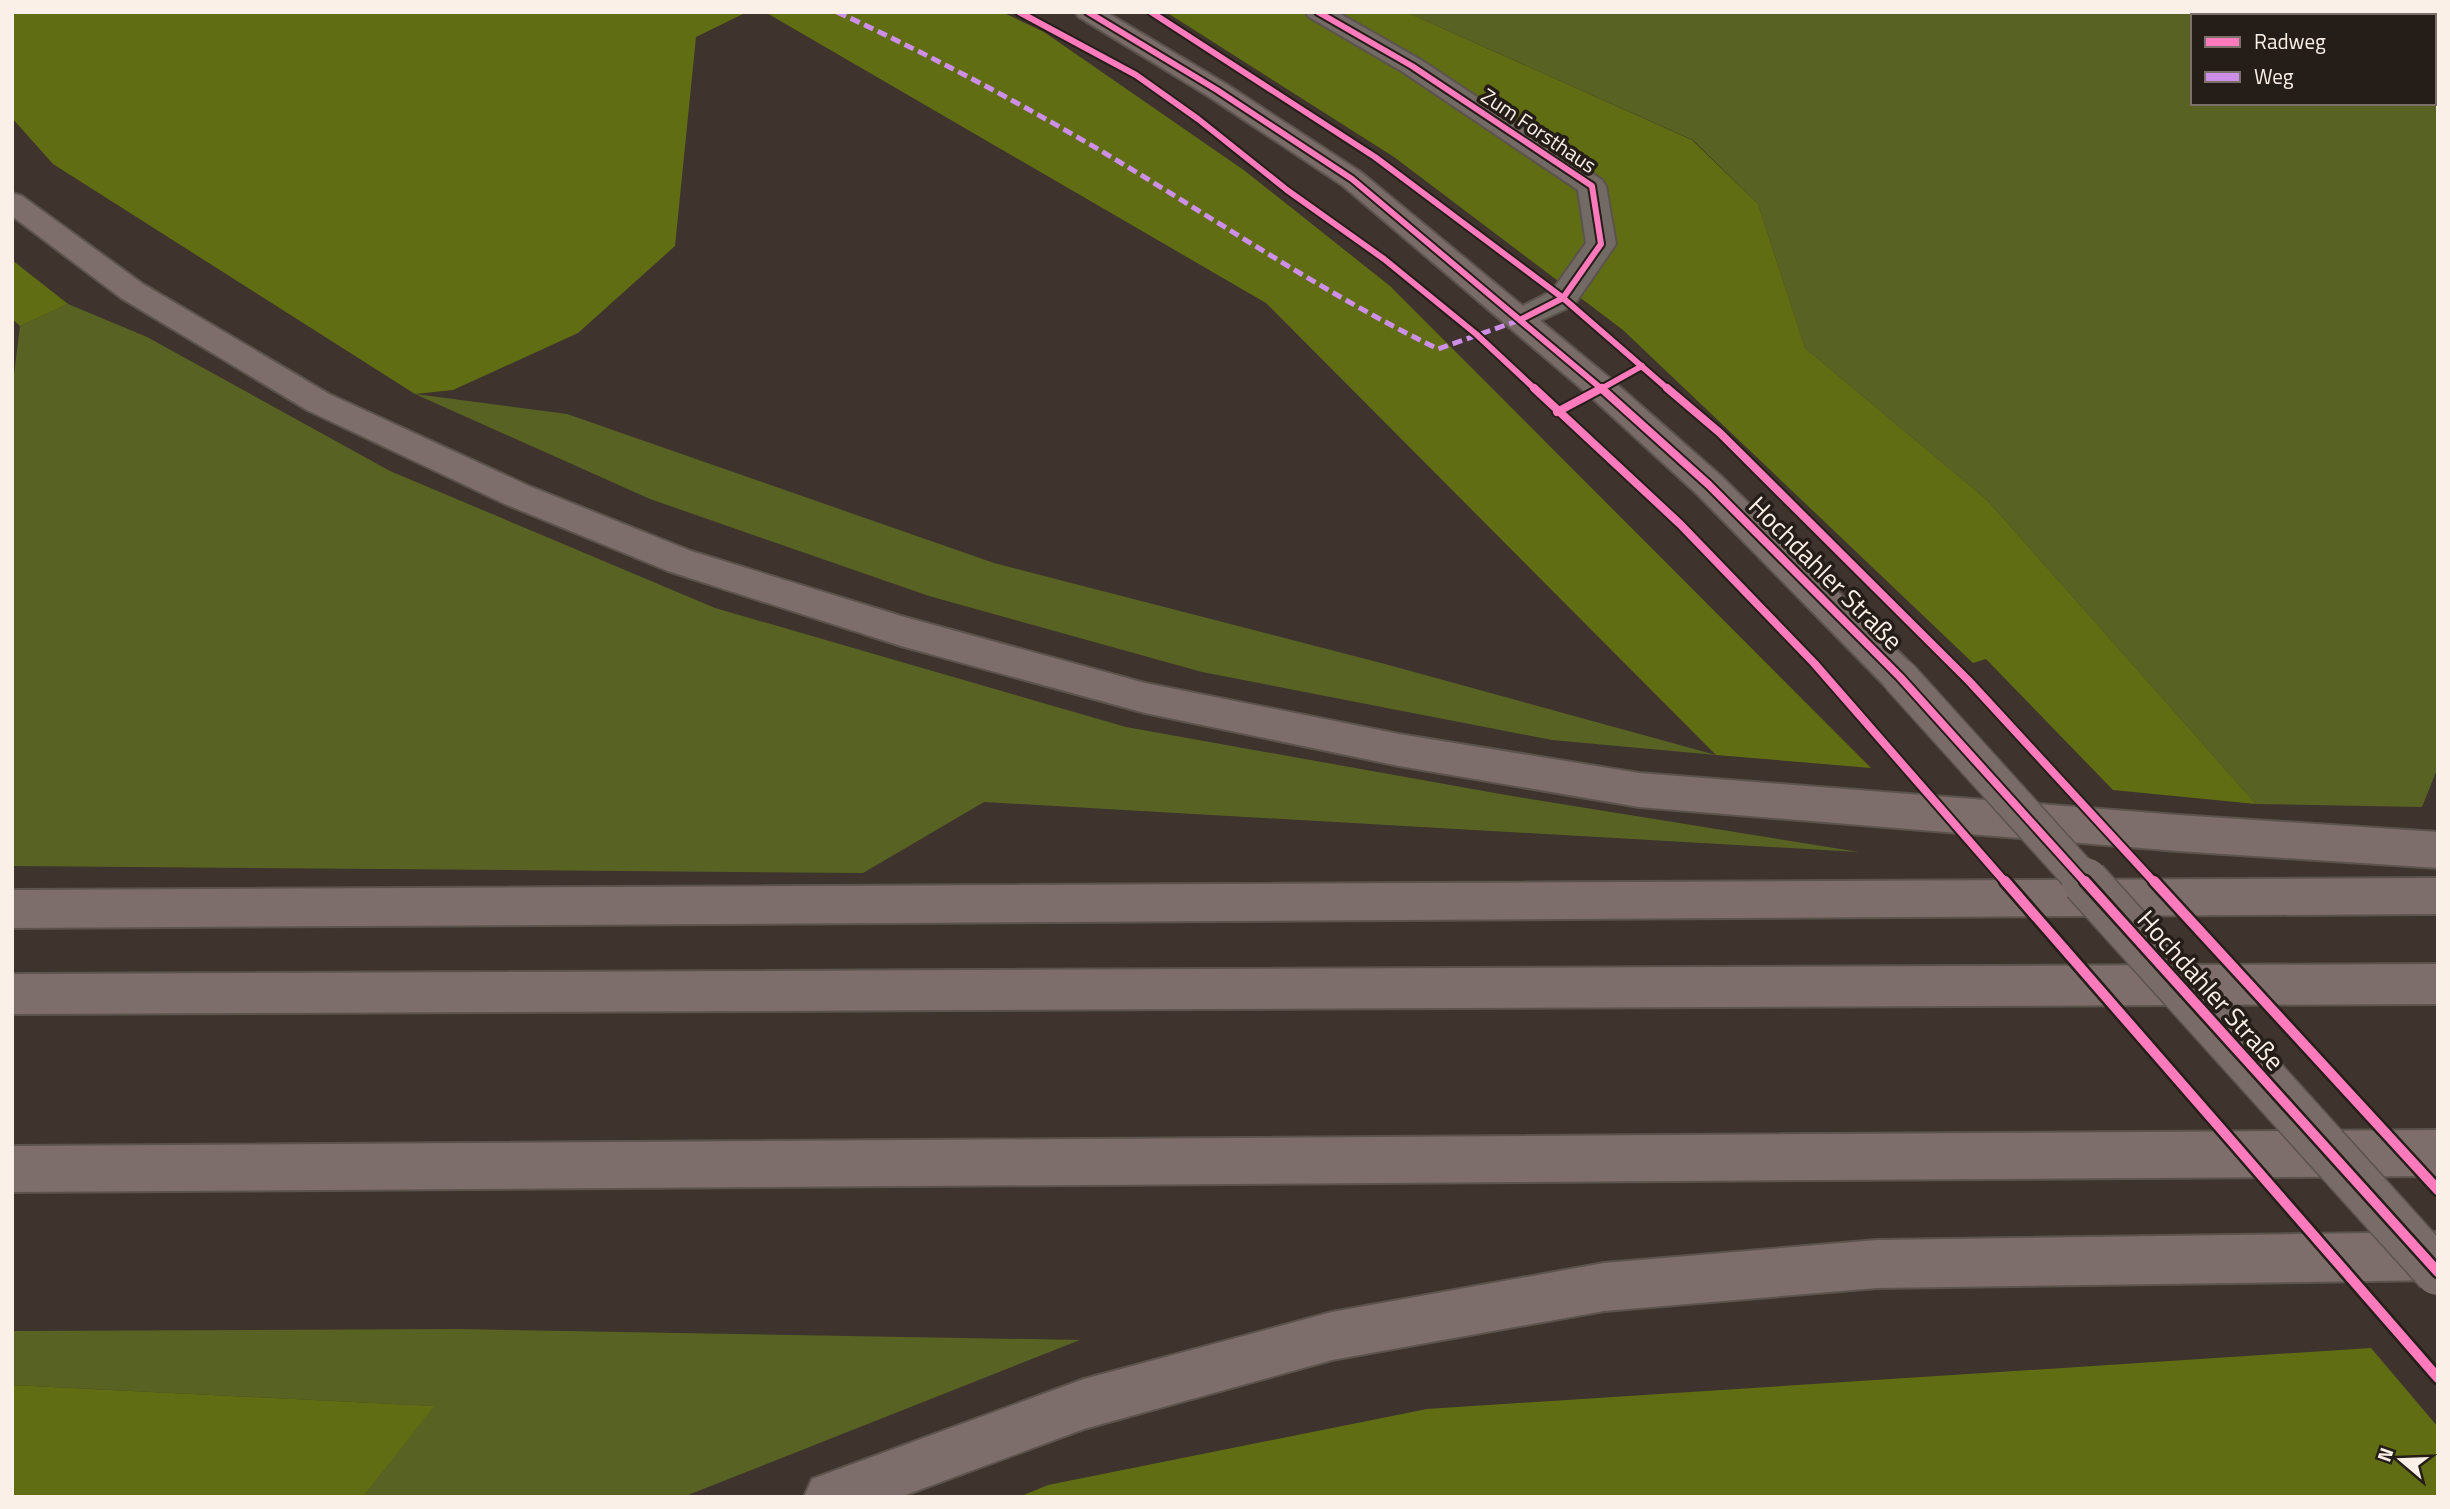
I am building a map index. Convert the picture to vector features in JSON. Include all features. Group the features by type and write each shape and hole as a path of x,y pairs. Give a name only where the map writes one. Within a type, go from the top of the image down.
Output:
{"highway":[{"path":"12,202 132,291 318,402 517,495 693,565 901,631 1145,698 1399,750 1639,790 2178,833 2438,850"},
{"path":"12,909 2438,896"},
{"path":"12,994 2438,984"},
{"path":"12,1169 2438,1153"},
{"path":"830,1497 1084,1404 1332,1336 1604,1287 1877,1264 2438,1256"}],"main road":[{"name":"Hochdahler Straße","path":"1088,12 1217,90 1352,179 1520,320 1709,485 1900,677 2438,1272"}],"street":[{"name":"Zum Forsthaus","path":"1318,12 1412,66 1592,186 1601,244 1563,298 1520,320"}],"green space":[{"path":"12,12 747,12 696,37 675,246 578,333 453,390 415,394 53,164 12,118"},
{"path":"765,12 1002,12 1044,32 1245,171 1390,286 1871,768 1716,755 1266,303"},
{"path":"1166,12 1406,12 1692,140 1758,204 1805,348 1987,500 2256,804 2113,790 1986,659 1973,663 1623,330 1394,157"},
{"path":"1406,12 2438,12 2438,767 2422,807 2256,804 1987,500 1805,348 1758,204 1693,140"},
{"path":"12,260 68,304 20,326 12,319"},
{"path":"68,304 147,337 390,471 715,608 1126,727 1506,795 1859,852 984,802 863,873 12,866 12,390 20,326"},
{"path":"415,394 567,414 994,563 1385,664 1716,755 1552,740 1202,672 929,596 650,499"},
{"path":"458,1329 1080,1340 683,1497 363,1497 433,1406 12,1385 12,1331"},
{"path":"2371,1348 2438,1427 2438,1497 1019,1497 1048,1485 1427,1409"},
{"path":"12,1385 434,1406 363,1497 12,1497"}],"marked path":[{"path":"837,12 907,45 1043,117 1375,318 1438,349 1520,320"}],"cycle path":[{"path":"1019,12 1136,75 1198,119 1287,190 1384,259 1476,334 1680,524 1814,663 2438,1378"},
{"path":"1088,12 1217,90 1352,179 1601,388 1709,485 1900,677 2438,1272"},
{"path":"1151,12 1375,157 1563,298 1720,433 1969,681 2438,1190"},
{"path":"1318,12 1412,66 1592,186 1601,244 1563,298 1520,320"},
{"path":"1557,412 1642,366"}]}
